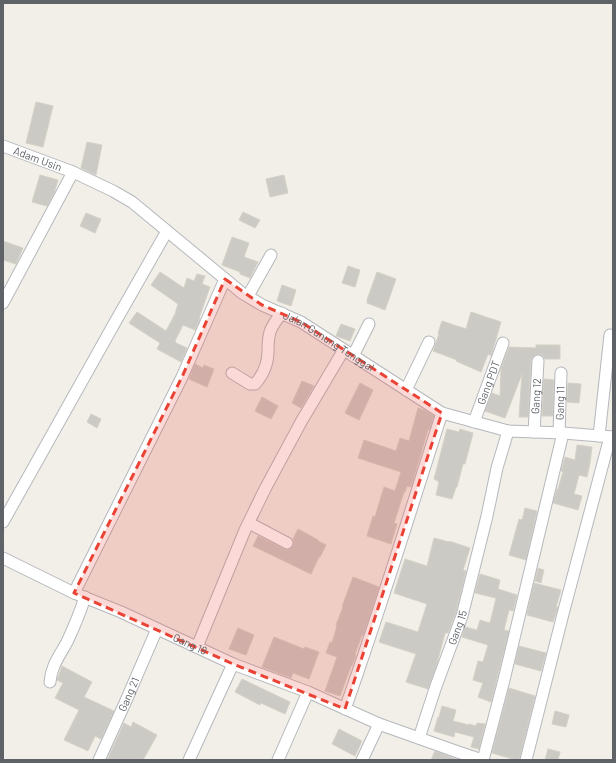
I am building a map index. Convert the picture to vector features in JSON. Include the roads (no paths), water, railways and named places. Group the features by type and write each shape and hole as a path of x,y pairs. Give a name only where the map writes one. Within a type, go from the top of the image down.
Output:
{"street":[{"name":"Adam Usin","path":"3,146 73,172"},
{"name":"Jalan Gunung Tunggal","path":"73,172 132,202 167,232 248,296 262,305 301,322 348,354 442,413 508,431 561,433 607,437"},
{"path":"3,303 73,172"},
{"path":"3,522 167,232"},
{"path":"248,296 271,254"},
{"path":"74,593 182,377 225,279"},
{"path":"232,373 250,384 256,384 260,379 267,359 270,332 273,325 282,313"},
{"path":"197,647 249,523 265,489 301,422 369,324"},
{"path":"526,760 607,437 610,335"},
{"path":"406,390 429,342"},
{"name":"Gang PDT","path":"474,422 503,343"},
{"name":"Gang 12","path":"534,432 538,361"},
{"name":"Gang 11","path":"483,760 506,672 561,433 561,373"},
{"path":"345,709 381,605 442,413"},
{"name":"Gang 15","path":"419,738 436,686 462,616 508,431"},
{"path":"249,523 287,543"},
{"name":"Gang 18","path":"3,558 74,593 121,612 233,664 308,692 379,724 419,738 456,756 483,760"},
{"path":"50,682 50,674 77,621 85,598"},
{"name":"Gang 21","path":"99,760 157,629"},
{"path":"189,760 233,664"},
{"path":"278,760 308,692"},
{"path":"362,760 379,724"}]}
